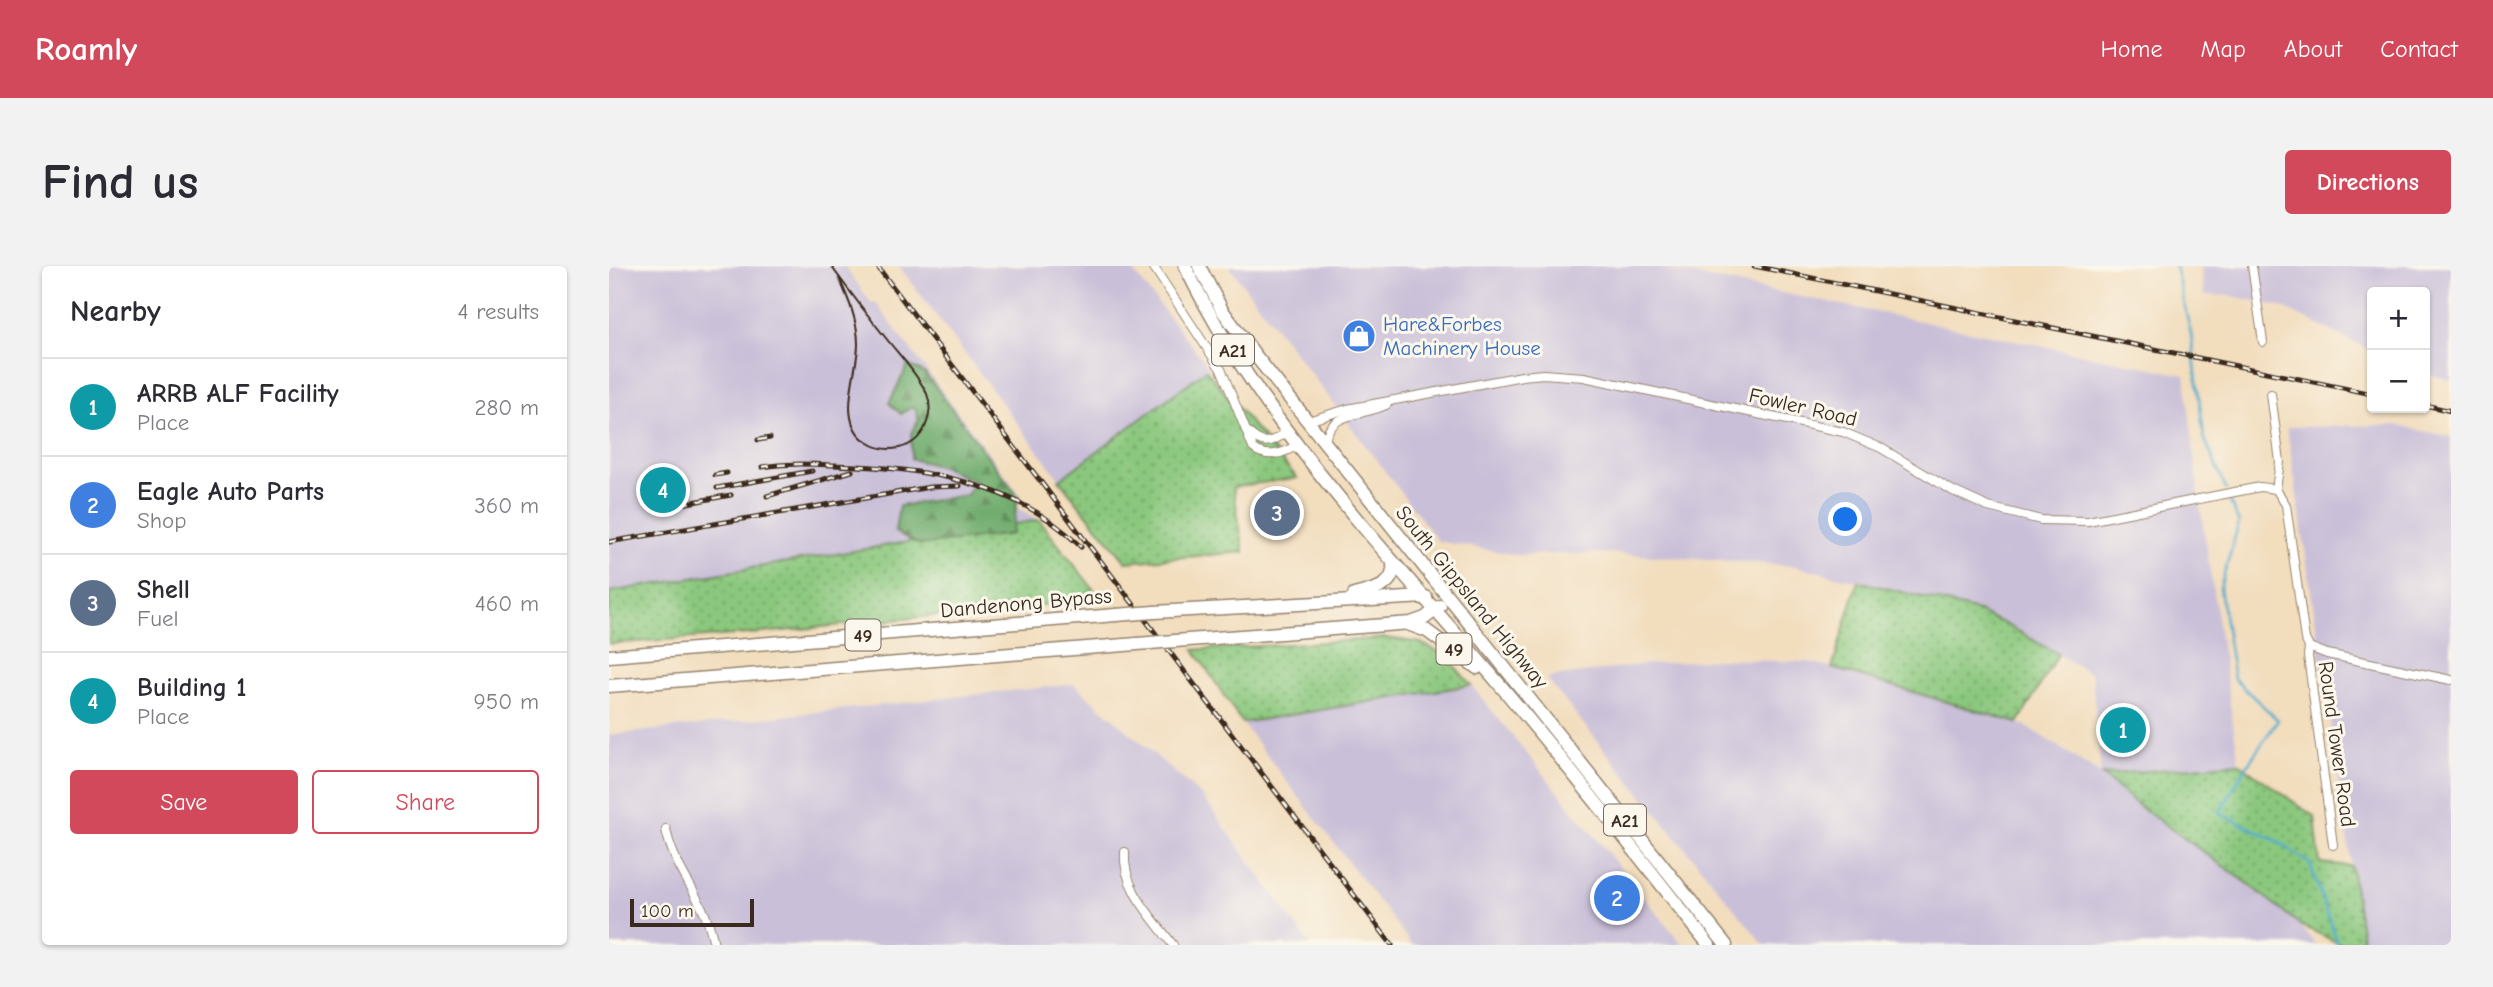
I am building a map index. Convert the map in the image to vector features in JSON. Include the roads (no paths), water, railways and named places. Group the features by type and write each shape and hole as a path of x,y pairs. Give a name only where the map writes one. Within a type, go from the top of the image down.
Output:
{"highway":[{"name":"South Gippsland Highway","path":"1185,266 1220,330 1298,444 1434,611 1577,769 1726,945"},
{"name":"South Gippsland Highway","path":"1199,266 1232,325 1447,597 1709,945"},
{"path":"1288,430 1308,421"},
{"path":"1298,444 1308,421"},
{"name":"49","path":"1319,604 1385,585 1393,576 1389,558"},
{"name":"Dandenong Bypass","path":"609,656 1154,612 1447,597"},
{"name":"49","path":"609,687 1403,624 1419,621 1434,611 1447,597"},
{"name":"49","path":"1403,624 1418,626 1431,633 1500,685"}],"street":[{"path":"1153,266 1222,371 1253,448 1263,454 1284,452 1298,444"},
{"path":"2252,266 2263,342"},
{"name":"Fowler Road","path":"1308,421 1336,411 1543,374 1584,377 1843,432 1881,447 1967,498 2028,518 2064,522 2088,521 2239,491 2263,487 2276,489"},
{"path":"2271,394 2280,461 2276,489"},
{"path":"1325,444 1328,431 1336,421 1378,409 1395,400"},
{"path":"1246,430 1257,440 1267,444 1288,430"},
{"name":"Round Tower Road","path":"2276,489 2283,497 2287,510 2305,639 2309,647 2333,845"},
{"path":"2309,647 2327,654 2451,680"},
{"path":"666,829 677,862 705,910 714,945"},
{"path":"1125,852 1124,863 1128,880 1173,945"}],"waterway":[{"path":"2175,266 2191,334 2204,437 2226,490"},
{"path":"2228,497 2239,523 2220,588 2234,679 2278,720 2219,813 2279,842 2310,864 2338,945"}],"tram line":[{"path":"831,266 914,373 927,394 929,410 926,425 916,440 904,447 887,449 872,445 858,434 853,423 850,398 858,335 852,310 839,278"}],"railway":[{"path":"877,266 1392,945"},
{"path":"1754,266 2367,393"},
{"path":"2430,406 2451,411"},
{"path":"758,440 770,438"},
{"path":"762,467 797,464 866,466 932,474 965,482 1027,507 1055,525 1081,547"},
{"path":"717,488 812,471"},
{"path":"767,496 852,471"},
{"path":"715,475 727,473"},
{"path":"609,542 930,487 960,486"},
{"path":"682,504 731,495"}],"place":[{"name":"Hare&Forbes Machinery House","path":"1359,336"},
{"name":"Building 1","path":"663,490"},
{"name":"Shell","path":"1277,513"},
{"name":"ARRB ALF Facility","path":"2123,730"},
{"name":"Eagle Auto Parts","path":"1617,898"}]}
